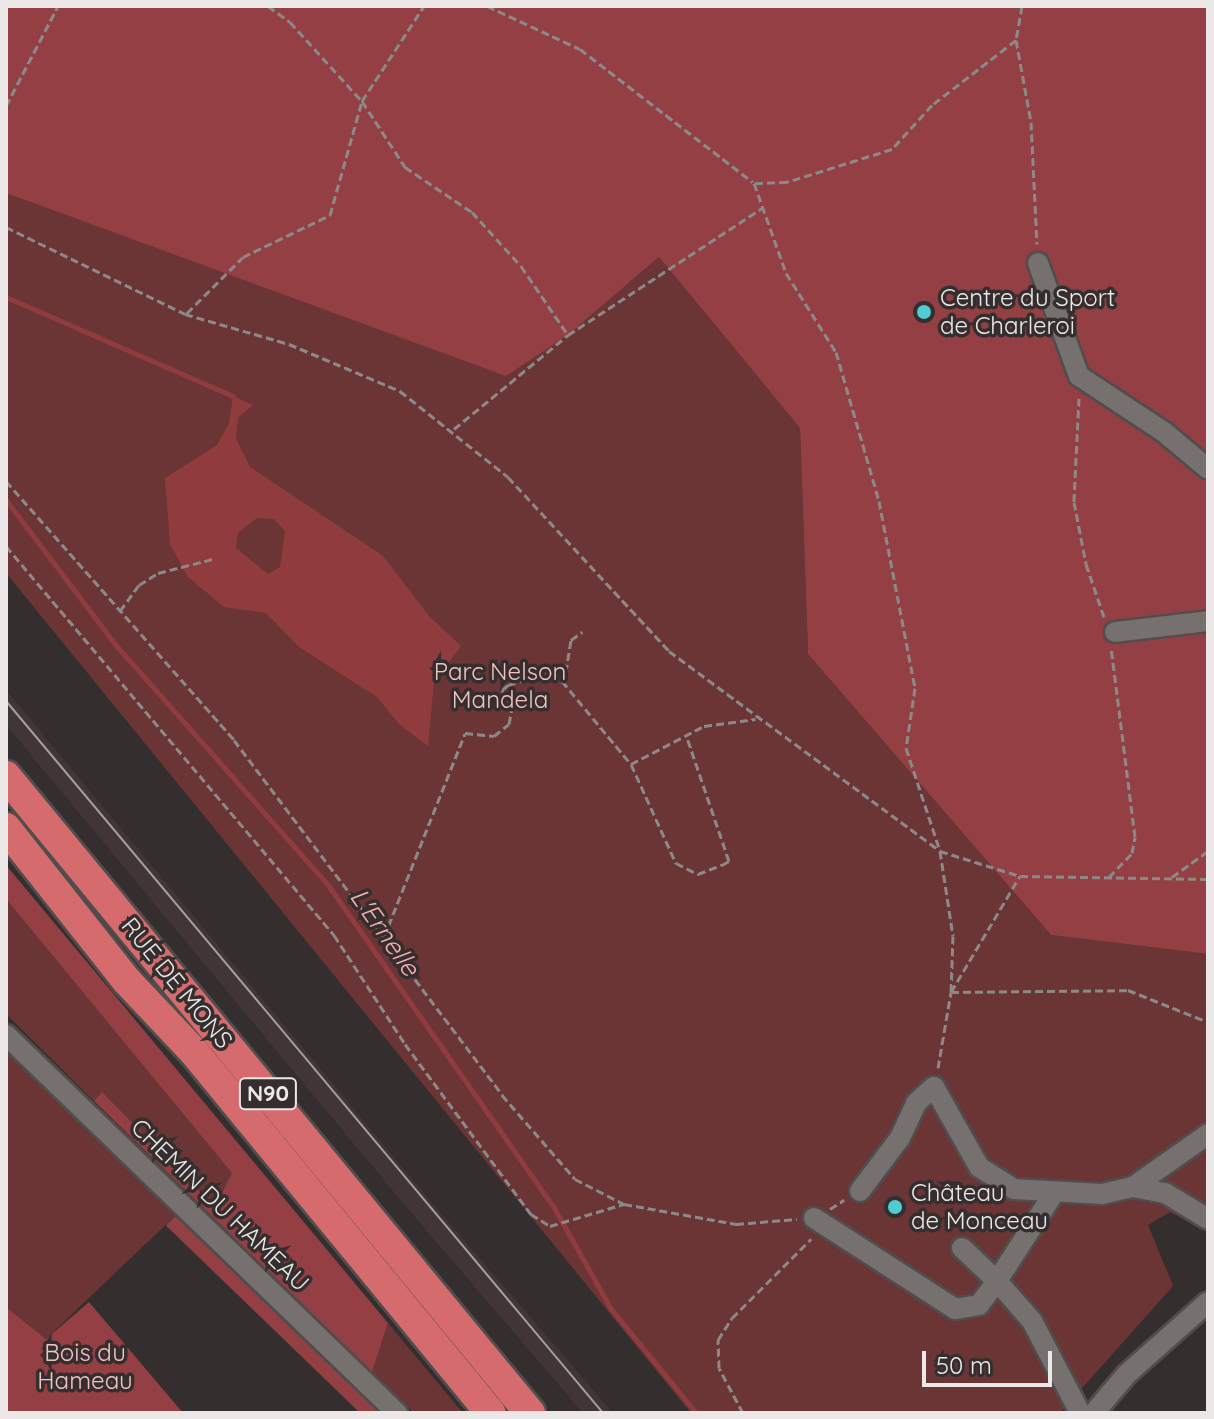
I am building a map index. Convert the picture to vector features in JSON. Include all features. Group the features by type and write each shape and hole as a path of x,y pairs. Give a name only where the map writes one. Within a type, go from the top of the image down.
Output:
{"highway":[{"name":"RUE DE MONS","path":"6,776 530,1413"},
{"name":"RUE DE MONS","path":"6,828 127,981 194,1052 491,1413"}],"street":[{"path":"1038,263 1079,376 1164,432 1208,469"},
{"path":"1109,628 1208,621"},
{"name":"CHEMIN DU HAMEAU","path":"6,1035 397,1413"},
{"path":"860,1191 900,1138 916,1103 934,1087 979,1167 1014,1189 1102,1194 1133,1187 1208,1134"},
{"path":"1133,1187 1165,1193 1208,1219"},
{"path":"820,1222 955,1309 979,1305 1054,1193"},
{"path":"962,1248 997,1281 1032,1321 1080,1413"},
{"path":"1094,1413 1127,1374 1208,1302"}],"path":[{"path":"6,106 58,6"},
{"path":"268,6 290,22 362,101 405,167 472,212 521,266 568,335"},
{"path":"185,314 243,257 330,215 362,101 424,6"},
{"path":"487,6 580,49 754,183 786,273 836,352 879,501 915,688 906,748 940,851 953,936 951,992 934,1087"},
{"path":"1022,6 1016,40 1031,122 1038,263"},
{"path":"754,183 787,182 892,149 932,105 1016,40"},
{"path":"454,429 568,335 763,208"},
{"path":"6,227 185,314 289,344 400,391 454,429 508,477 642,626 756,719 940,851 1020,876 1208,879"},
{"path":"1078,394 1074,502 1086,564 1109,628 1126,733 1135,837 1132,853 1109,877"},
{"path":"6,481 234,740 502,1095 575,1179 624,1204 736,1224 820,1222"},
{"path":"6,546 334,935 414,1056 531,1214 550,1226 624,1204"},
{"path":"119,612 139,585 181,563 213,559"},
{"path":"564,684 571,640 582,632"},
{"path":"384,937 465,733 494,736 509,724 512,708 502,690 508,685 538,676 564,684 631,764 676,863 698,874 729,861 686,735"},
{"path":"631,764 704,726 756,719"},
{"path":"1171,878 1208,851"},
{"path":"951,992 1020,876"},
{"path":"951,992 1128,990 1208,1022"},
{"path":"743,1413 719,1368 718,1340 732,1318 820,1222 860,1191"}],"shaded area":[{"path":"233,396 253,405 238,418 236,439 250,467 383,556 429,616 461,646 434,682 428,746 399,724 377,697 299,647 266,613 224,607 187,576 170,544 165,478 217,445 229,423","holes":["257,518 274,519 285,531 280,567 268,574 236,548 238,533"]},
{"path":"6,690 425,1195 613,1413 583,1413 408,1209 6,725"}],"green space":[{"path":"6,6 1208,6 1208,954 1051,935 808,654 800,428 659,257 568,335 506,376 6,193"},
{"name":"Parc Nelson Mandela","path":"6,193 506,375 568,335 659,257 800,428 808,654 1051,935 1208,954 1208,1228 1170,1212 1148,1225 1173,1286 1060,1413 691,1413 6,573"},
{"path":"6,865 388,1323 372,1372 94,1101 102,1092 215,1207 232,1173 6,899"},
{"path":"6,899 233,1173 214,1207 102,1093 94,1101 6,1014"},
{"path":"6,1049 177,1214 46,1339 6,1307"},
{"path":"177,1214 381,1411 360,1413 166,1226"},
{"name":"Bois du Hameau","path":"89,1302 183,1413 6,1413 6,1307 46,1339"},
{"path":"388,1323 463,1413 414,1413 372,1372"}],"waterway":[{"path":"6,297 233,396"},
{"name":"L'Ernelle","path":"6,500 114,643 328,885 553,1206 611,1309 696,1413"}],"tram line":[{"path":"6,701 603,1413"}],"place":[{"name":"Centre du Sport de Charleroi","path":"924,312"},
{"name":"Château de Monceau","path":"895,1207"}]}
